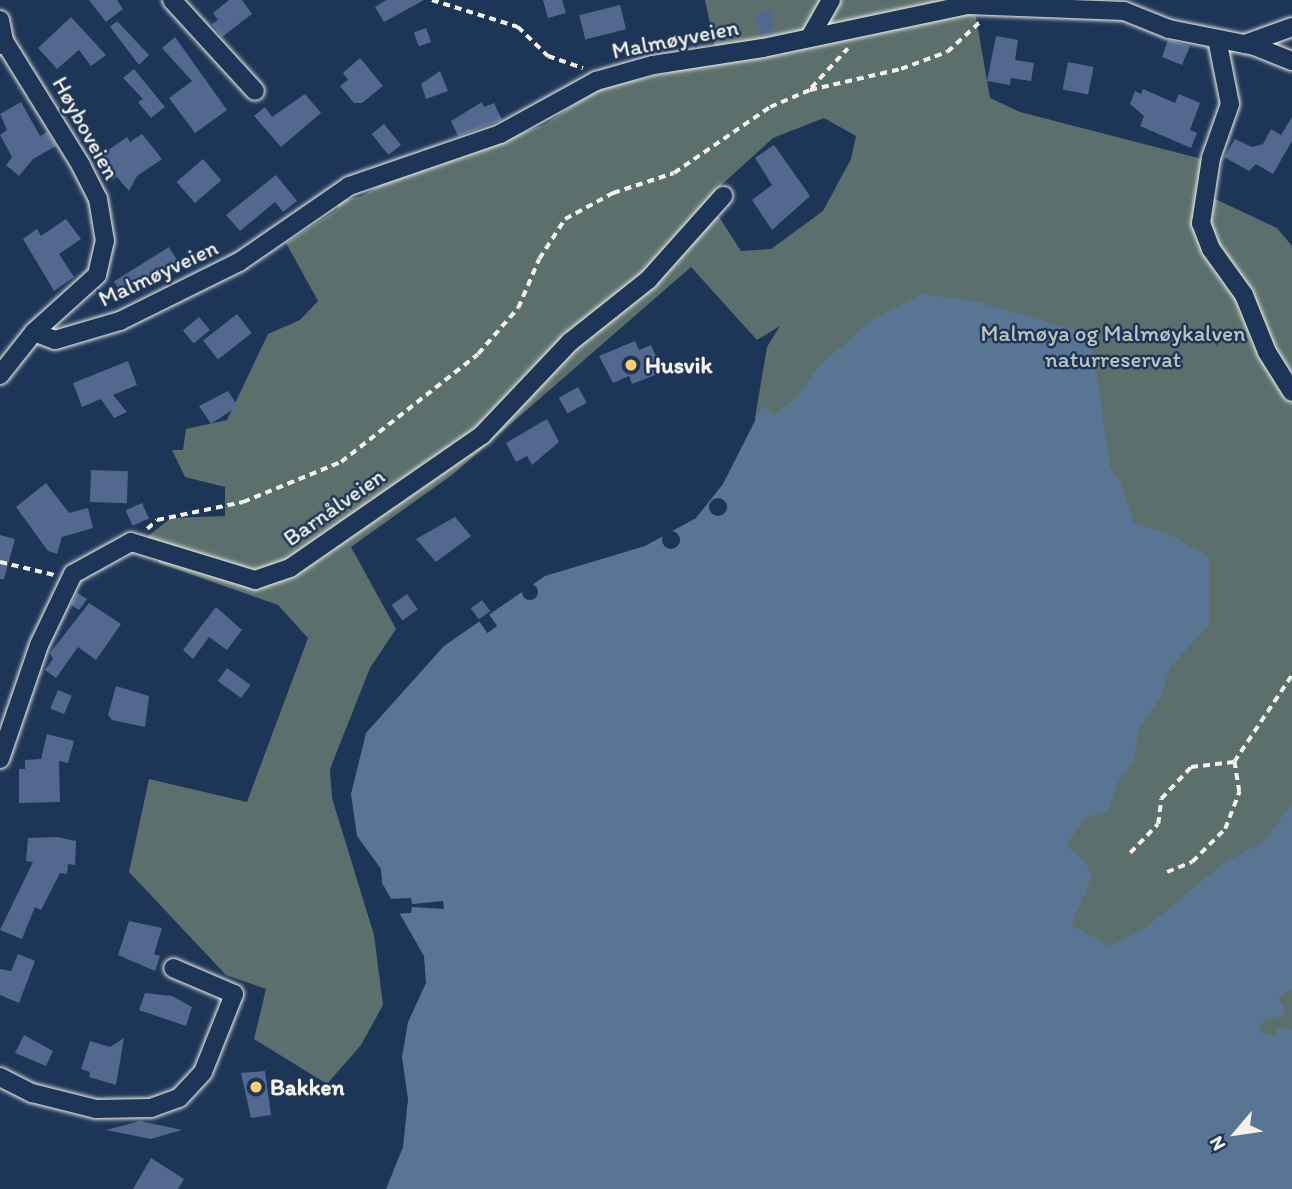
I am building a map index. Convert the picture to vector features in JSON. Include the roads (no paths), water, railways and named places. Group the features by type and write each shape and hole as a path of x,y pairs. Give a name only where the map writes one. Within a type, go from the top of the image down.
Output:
{"street":[{"path":"173,0 255,91"},
{"path":"810,37 831,0"},
{"name":"Malmøyveien","path":"34,332 55,340 120,321 239,262 349,186 500,134 615,74 955,6 1112,9 1169,29 1245,44 1292,61"},
{"path":"0,20 2,43"},
{"path":"1245,44 1292,27"},
{"path":"1217,40 1230,104 1211,158 1201,223 1211,249 1244,295 1267,352 1292,392"},
{"name":"Høyboveien","path":"0,375 34,332 97,275 105,240 98,199 81,165 2,43"},
{"name":"Barnålveien","path":"0,759 38,645 69,579 120,545 139,542 256,580 290,568 482,435 570,342 648,280 723,196"},
{"path":"0,1077 32,1093 96,1109 151,1108 179,1098 203,1072 234,994 173,968"}],"water":[{"path":"923,294 978,302 1091,335 1110,467 1121,484 1134,523 1171,535 1209,557 1209,625 1170,667 1161,697 1139,728 1133,761 1117,784 1108,811 1086,817 1066,845 1086,863 1092,877 1071,925 1110,946 1144,929 1221,865 1266,840 1292,803 1292,989 1278,997 1286,1011 1283,1016 1267,1018 1259,1027 1262,1033 1276,1037 1277,1027 1292,1030 1292,1189 386,1189 403,1147 408,1099 402,1057 408,1022 426,983 424,956 382,883 381,869 357,836 351,794 366,733 444,646 545,576 645,546 696,518 723,484 763,405 773,416 797,397 819,366 873,319"}],"place":[{"name":"Husvik","path":"631,365"},
{"name":"Bakken","path":"256,1087"}],"park label":[{"name":"Malmøya og Malmøykalven naturreservat","path":"1113,346"}]}
